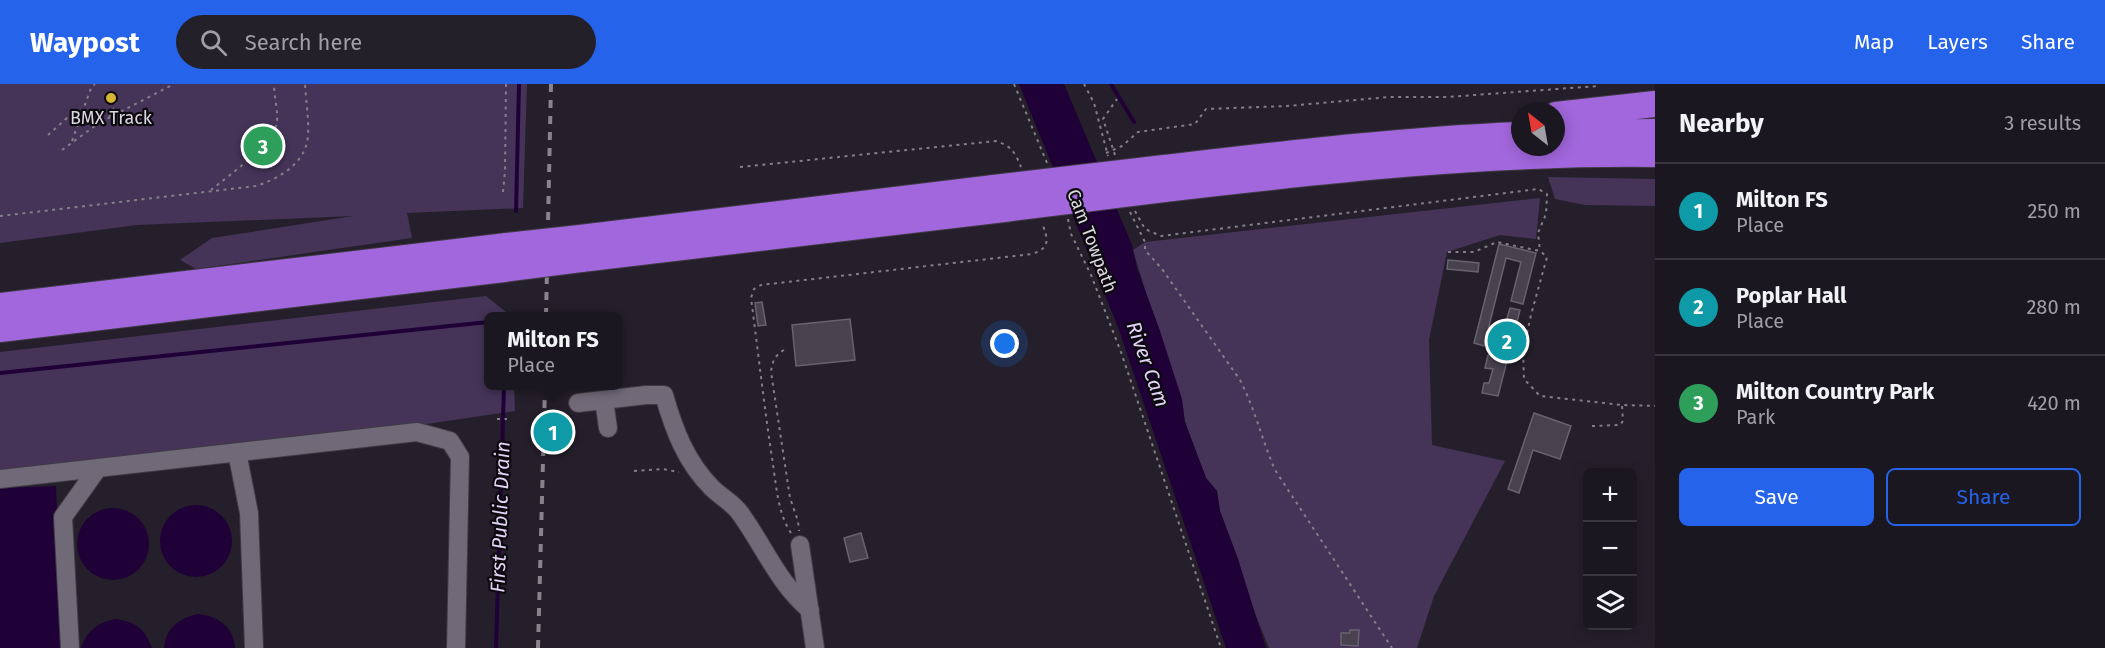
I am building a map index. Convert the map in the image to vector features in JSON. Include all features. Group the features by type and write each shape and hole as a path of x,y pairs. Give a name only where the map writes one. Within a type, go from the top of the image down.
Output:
{"highway":[{"path":"1565,114 1655,104"},
{"path":"1435,140 1477,125 1511,120"},
{"path":"1565,135 1654,149"},
{"path":"0,306 580,249 1160,179 1311,150 1511,136"},
{"path":"1160,179 1327,170 1454,159 1654,149"},
{"path":"0,329 505,257"}],"street":[{"path":"578,403 664,395 675,433 695,469 739,511 781,579 810,610"},
{"path":"604,400 608,428"},
{"path":"0,479 417,432 450,441 460,457 456,648"},
{"path":"237,452 249,513 254,648"},
{"path":"70,648 63,517 98,468"},
{"path":"800,545 815,648"}],"path":[{"path":"72,141 94,84"},
{"path":"62,150 99,123 174,84"},
{"path":"211,190 264,146 273,133 277,122 274,84"},
{"path":"0,216 256,186 270,182 283,175 298,159 308,138 305,84"},
{"path":"503,192 506,84"},
{"path":"1014,84 1049,169"},
{"path":"1084,84 1094,103 1111,163"},
{"path":"1107,153 1122,146 1138,132 1195,124 1206,109 1287,106 1389,97 1447,97 1598,86 1599,84"},
{"path":"108,118 117,98"},
{"path":"1117,99 1103,119 1117,161"},
{"path":"48,135 67,118 99,123"},
{"path":"740,167 996,141 1008,145 1015,153 1023,174"},
{"path":"1132,204 1145,229 1161,236 1538,189 1547,194 1546,214 1538,233 1540,251"},
{"path":"1127,203 1145,242 1145,250 1162,269 1240,380 1275,470 1392,648"},
{"name":"Cam Towpath","path":"1066,212 1071,234 1121,352 1221,648"},
{"path":"800,545 784,522 777,490 751,298 754,289 761,285 1032,254 1042,251 1046,244 1047,237 1039,216"},
{"path":"1448,252 1474,252 1497,242 1540,251 1547,257 1523,351 1524,379 1540,396 1622,405 1655,406"},
{"path":"784,350 776,356 771,372 784,464 790,498 798,521 800,545"},
{"path":"1592,426 1620,425 1623,421 1622,405"},
{"path":"497,419 507,419"},
{"path":"634,471 662,469 702,477"}],"shaded area":[{"path":"0,84 527,84 523,208 407,213 412,238 196,269 180,260 212,238 353,216 137,225 0,243"},
{"path":"1548,177 1655,179 1655,206 1585,205 1555,199"},
{"path":"1540,198 1536,239 1500,235 1447,252 1429,340 1432,445 1505,461 1434,596 1417,648 1269,648 1249,599 1238,559 1220,511 1217,491 1206,478 1185,422 1133,250 1145,242"},
{"path":"486,296 506,312 484,312 484,390 514,390 515,411 263,448 0,474 0,352"}],"water":[{"name":"River Cam","path":"1019,84 1064,84 1132,245 1137,268 1182,399 1185,422 1206,478 1217,491 1220,511 1266,648 1226,648 1118,327"},
{"path":"56,486 62,648 0,648 0,488"},
{"path":"196,505 216,511 226,521 232,541 226,561 216,571 196,577 176,571 166,561 160,541 166,521 176,511"},
{"path":"113,508 133,514 143,524 149,544 143,564 133,574 113,580 93,574 83,564 77,544 83,524 93,514"},
{"path":"198,614 212,617 228,628 235,648 164,648 167,635 179,621"},
{"path":"115,619 138,627 143,631 152,648 81,648 86,637 94,629"}],"building":[{"path":"1499,244 1536,253 1523,304 1511,301 1521,262 1506,258 1484,346 1474,343"},
{"path":"1448,260 1479,263 1478,272 1447,269"},
{"path":"762,302 766,325 758,326 755,303"},
{"path":"1510,308 1520,310 1498,396 1482,393 1484,383 1489,383 1493,369 1485,368 1488,355 1496,356 1507,325 1505,325"},
{"path":"850,319 855,360 796,366 792,325"},
{"path":"1534,413 1571,426 1560,459 1533,450 1519,493 1508,489"},
{"path":"550,417 557,417 556,448 550,448"},
{"path":"861,533 868,558 850,562 844,538"},
{"path":"1350,630 1359,630 1358,646 1341,645 1341,633 1350,633"}],"waterway":[{"path":"516,211 519,84"},
{"path":"1111,84 1134,122"},
{"path":"0,373 484,322"},
{"name":"First Public Drain","path":"496,648 504,390"}],"railway":[{"path":"546,312 551,84"},
{"path":"538,648 545,390"}],"place":[{"name":"BMX Track","path":"111,98"},
{"name":"Milton Country Park","path":"263,146"},
{"name":"Poplar Hall","path":"1507,341"},
{"name":"Milton FS","path":"553,432"}]}
